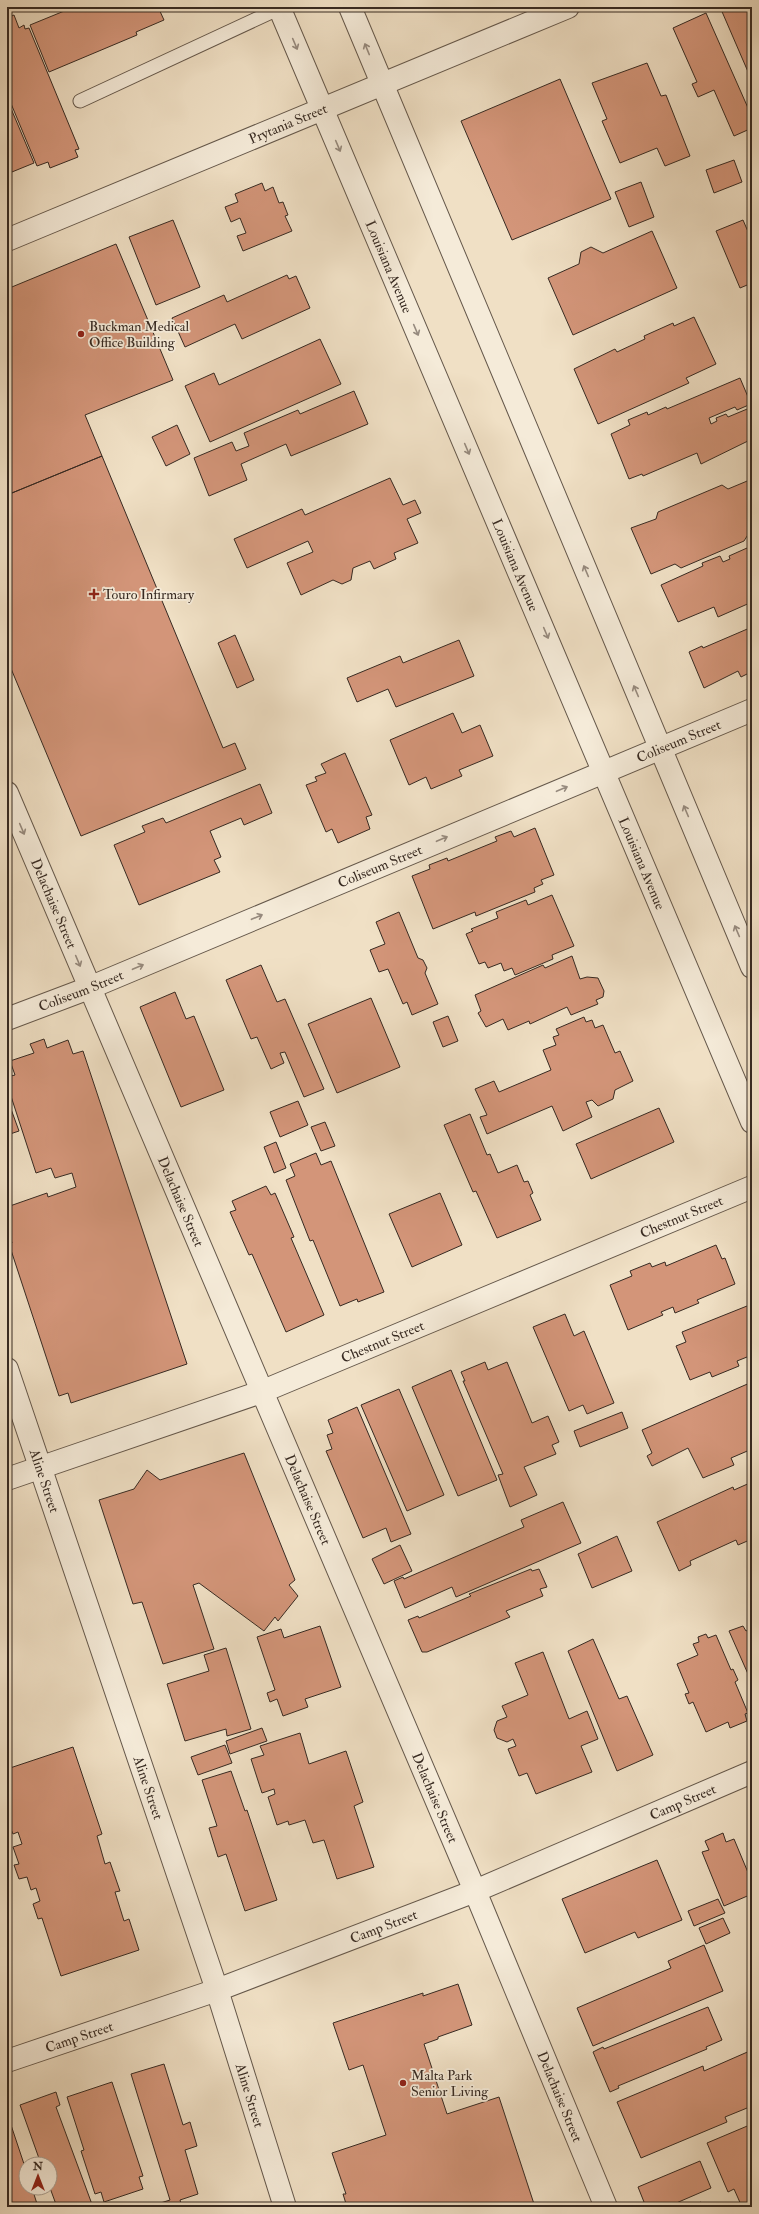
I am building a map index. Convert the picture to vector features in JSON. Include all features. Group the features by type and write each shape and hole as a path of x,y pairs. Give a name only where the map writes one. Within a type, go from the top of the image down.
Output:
{"street":[{"path":"350,7 752,967"},
{"name":"Prytania Street","path":"7,240 382,86 568,7"},
{"name":"Louisiana Avenue","path":"280,8 752,1122"},
{"name":"Coliseum Street","path":"7,1019 89,988 604,771 660,750 752,710"},
{"name":"Delachaise Street","path":"7,793 261,1392 475,1891 606,2207"},
{"name":"Chestnut Street","path":"7,1479 261,1392 752,1187"},
{"name":"Aline Street","path":"7,1369 217,1990 285,2207"},
{"name":"Camp Street","path":"7,2061 217,1990 475,1891 752,1772"}],"lane":[{"path":"80,101 280,8"}],"building":[{"path":"74,7 158,7 164,20 136,32 137,35 49,72 30,25"},
{"path":"720,7 752,7 752,81"},
{"path":"706,13 752,117 752,128 734,136 714,90 698,97 692,84 697,82 673,28"},
{"path":"14,15 19,28 24,25 25,29 29,28 79,149 75,150 78,157 50,168 48,162 37,166 7,94 7,18"},
{"path":"647,63 661,96 666,95 690,156 665,166 657,148 620,163 602,121 607,119 592,83"},
{"path":"560,79 611,199 512,240 461,121"},
{"path":"7,99 34,163 7,174"},
{"path":"734,160 742,182 714,193 706,170"},
{"path":"641,182 654,217 629,227 615,192"},
{"path":"262,183 265,191 273,187 279,203 283,202 288,215 285,216 292,231 243,251 237,236 246,233 240,218 231,222 225,207 238,202 235,194"},
{"path":"173,220 200,287 156,305 129,237"},
{"path":"743,220 752,241 752,283 740,288 716,231"},
{"path":"652,231 677,288 573,335 548,278 579,264 581,252 591,247 603,253"},
{"name":"Buckman Medical Office Building","path":"116,244 173,380 85,415 102,456 7,495 7,289"},
{"path":"287,275 289,279 296,276 310,308 242,339 235,324 185,347 172,318 224,295 227,302"},
{"path":"694,317 716,364 686,378 689,383 598,424 574,369 615,349 617,352 645,339 644,336 673,323 674,326"},
{"path":"320,339 341,384 210,442 185,386 214,373 219,385"},
{"path":"740,378 751,404 737,410 735,407 709,418 711,424 717,421 716,418 726,414 728,417 752,407 752,439 701,464 697,453 643,476 642,474 629,479 611,434 630,425 628,420 647,412 648,415 666,407 667,409"},
{"path":"354,391 368,424 291,456 286,444 241,464 247,480 209,496 194,458 232,442 236,451 249,446 244,433 298,410 300,414"},
{"path":"177,425 190,454 166,466 152,437"},
{"path":"102,456 223,748 235,743 246,769 81,836 7,659 7,495"},
{"path":"390,478 403,505 415,500 421,513 407,519 418,543 394,553 396,559 374,569 370,561 353,568 351,580 342,584 333,580 301,595 287,563 313,552 308,541 247,568 234,539 302,509 305,515"},
{"path":"752,479 752,531 744,541 681,568 675,564 651,574 631,528 656,519 658,512 722,485 728,489"},
{"path":"747,548 749,553 752,552 752,602 718,617 714,607 678,622 661,585 703,566 702,563 720,556 723,562 730,559 729,556"},
{"path":"752,627 752,666 748,668 751,672 741,677 738,671 704,688 689,652 702,646 703,648"},
{"path":"235,635 254,680 237,688 218,643"},
{"path":"459,640 474,676 396,707 388,689 357,702 347,678 400,656 403,663"},
{"path":"453,713 462,733 480,725 493,756 459,770 462,776 431,789 426,777 409,785 390,740"},
{"path":"345,753 372,815 366,817 370,829 338,843 332,829 326,832 306,785 317,781 315,777 326,773 321,764"},
{"path":"260,784 272,813 244,825 241,818 210,831 221,857 214,860 220,872 139,905 114,845 145,832 142,826 163,818 166,823"},
{"path":"535,828 554,875 541,880 543,884 534,888 535,892 476,916 475,912 433,929 412,876 430,869 429,865 447,858 448,861 497,841 495,837 511,831 514,837"},
{"path":"552,895 574,946 552,955 553,959 515,975 512,968 504,971 501,963 488,968 485,962 479,964 466,934 473,931 471,929 498,918 496,912 526,900 528,905"},
{"path":"399,912 418,958 423,960 427,968 425,973 438,1004 412,1015 407,1002 403,1004 388,969 379,972 370,950 385,944 376,922"},
{"path":"572,956 580,979 587,977 598,978 604,991 603,997 596,1000 598,1004 571,1015 567,1007 530,1024 529,1021 508,1030 503,1019 486,1027 478,1013 481,1011 475,995 543,965 545,968"},
{"path":"261,965 277,1002 285,999 324,1089 304,1097 285,1052 280,1053 284,1063 271,1069 257,1037 251,1039 226,980"},
{"path":"175,992 186,1019 194,1016 224,1090 181,1107 140,1007"},
{"path":"371,998 400,1067 337,1093 308,1024"},
{"path":"448,1016 458,1041 443,1047 433,1022"},
{"path":"584,1017 586,1022 592,1020 595,1028 603,1025 615,1053 620,1051 633,1081 615,1090 613,1099 598,1106 592,1100 586,1102 592,1117 563,1131 552,1106 487,1134 480,1117 487,1115 475,1089 494,1081 499,1092 551,1070 543,1050 556,1045 553,1037 559,1035 556,1029"},
{"path":"44,1039 47,1048 68,1040 73,1054 83,1051 187,1364 71,1403 68,1393 59,1396 9,1244 12,1243 7,1226 7,1219 10,1218 7,1207 47,1193 48,1197 76,1187 72,1173 55,1178 51,1168 36,1173 7,1084 7,1077 15,1075 10,1061 34,1053 30,1044"},
{"path":"7,1098 19,1131 7,1135"},
{"path":"298,1101 308,1125 280,1137 270,1112"},
{"path":"659,1108 674,1142 591,1179 576,1144"},
{"path":"470,1114 487,1155 490,1154 498,1173 517,1165 524,1182 528,1181 533,1193 530,1195 541,1220 497,1238 476,1191 473,1192 444,1125"},
{"path":"325,1122 335,1146 321,1151 311,1127"},
{"path":"276,1142 286,1168 274,1173 264,1147"},
{"path":"316,1153 321,1165 331,1161 384,1292 358,1302 357,1299 340,1306 313,1240 310,1241 286,1180 295,1176 290,1164"},
{"path":"266,1186 271,1195 275,1193 294,1237 291,1238 324,1315 286,1332 252,1254 249,1255 230,1212 236,1210 232,1201"},
{"path":"440,1193 462,1245 412,1267 389,1214"},
{"path":"716,1245 722,1259 725,1258 735,1284 697,1300 699,1303 675,1313 673,1307 661,1312 663,1315 628,1330 610,1285 632,1276 630,1271 650,1263 652,1267 665,1262 666,1266"},
{"path":"752,1304 752,1355 737,1361 739,1366 712,1377 710,1372 690,1380 676,1346 686,1342 682,1332"},
{"path":"565,1314 574,1336 584,1331 614,1403 587,1414 583,1405 569,1411 533,1327"},
{"path":"485,1362 488,1370 507,1362 532,1423 548,1416 559,1442 552,1445 556,1454 524,1467 537,1495 510,1507 498,1475 503,1474 463,1381 465,1381 461,1372"},
{"path":"451,1370 497,1480 458,1496 412,1387"},
{"path":"752,1382 752,1449 731,1458 734,1465 703,1478 688,1448 652,1466 647,1456 652,1453 642,1430"},
{"path":"399,1389 444,1495 407,1511 361,1405"},
{"path":"357,1407 411,1534 391,1542 386,1528 363,1538 326,1451 332,1449 327,1435 333,1433 328,1420"},
{"path":"622,1412 628,1428 580,1447 574,1431"},
{"path":"244,1453 295,1580 289,1585 298,1596 278,1621 275,1617 264,1631 199,1583 193,1585 214,1649 163,1664 142,1602 133,1604 99,1500 134,1489 147,1470 160,1480"},
{"path":"752,1482 752,1539 738,1545 736,1540 690,1561 691,1565 679,1571 657,1522 733,1487 734,1490"},
{"path":"563,1502 581,1543 456,1597 452,1587 405,1608 394,1581 403,1577 404,1579 524,1527 521,1520"},
{"path":"617,1536 632,1571 592,1588 578,1554"},
{"path":"400,1545 412,1571 384,1584 372,1559"},
{"path":"531,1569 532,1571 539,1569 547,1587 540,1589 543,1596 506,1611 510,1617 427,1652 422,1652 408,1620 418,1616 419,1618 471,1596 469,1594"},
{"path":"320,1626 341,1687 305,1699 308,1707 283,1716 277,1699 270,1702 267,1693 275,1690 257,1637 281,1629 284,1638"},
{"path":"743,1626 746,1631 752,1628 752,1683 729,1631"},
{"path":"706,1634 708,1638 716,1635 731,1670 733,1669 738,1680 735,1682 748,1713 745,1714 747,1721 730,1728 728,1722 706,1732 693,1702 689,1704 685,1694 689,1693 677,1664 698,1655 693,1644 699,1642 698,1637"},
{"path":"593,1639 619,1699 627,1696 653,1755 617,1771 568,1651"},
{"path":"226,1648 251,1729 227,1736 226,1729 185,1741 167,1684 209,1671 204,1655"},
{"path":"543,1652 569,1719 587,1711 598,1739 581,1746 592,1772 536,1794 527,1773 519,1776 508,1749 516,1746 513,1739 507,1742 497,1738 494,1730 497,1721 507,1717 502,1706 528,1695 515,1663"},
{"path":"262,1728 267,1741 230,1754 226,1741"},
{"path":"300,1733 309,1764 346,1751 363,1802 354,1806 374,1867 337,1879 324,1840 313,1843 305,1820 289,1825 288,1821 277,1825 268,1797 275,1794 274,1789 262,1793 251,1759 264,1755 260,1746"},
{"path":"225,1745 232,1763 198,1775 191,1757"},
{"path":"73,1747 102,1834 97,1836 105,1864 110,1862 120,1891 115,1892 124,1921 129,1919 139,1950 61,1976 42,1918 38,1919 33,1904 40,1901 36,1888 31,1890 27,1877 19,1879 14,1865 19,1864 13,1847 22,1844 18,1832 13,1834 7,1820 7,1769"},
{"path":"231,1771 245,1811 247,1810 277,1900 245,1911 226,1854 218,1857 209,1828 217,1826 202,1780"},
{"path":"723,1833 726,1842 734,1839 752,1882 752,1894 724,1906 702,1852 709,1850 705,1841"},
{"path":"657,1860 682,1920 638,1938 635,1932 585,1953 562,1899"},
{"path":"718,1899 725,1913 694,1926 688,1911"},
{"path":"723,1918 730,1933 706,1944 699,1928"},
{"path":"704,1945 723,1991 593,2046 577,2008 671,1968 668,1961"},
{"name":"Malta Park Senior Living","path":"458,1984 472,2025 438,2037 438,2039 424,2044 447,2114 499,2097 535,2207 347,2207 343,2194 346,2194 332,2153 386,2135 363,2065 349,2070 333,2023 423,1993 423,1996"},
{"path":"708,2007 722,2040 706,2047 707,2049 618,2086 619,2088 610,2092 593,2052 603,2047 604,2049"},
{"path":"752,2050 752,2106 725,2117 727,2122 641,2158 617,2102 703,2066 704,2071"},
{"path":"164,2064 183,2125 190,2122 197,2146 185,2150 198,2194 180,2200 182,2207 155,2207 154,2205 170,2200 131,2074"},
{"path":"112,2082 143,2176 139,2177 143,2189 104,2202 101,2192 95,2194 81,2151 84,2150 67,2097"},
{"path":"56,2092 60,2105 56,2107 93,2207 57,2207 53,2196 58,2196 58,2156 38,2156 20,2105"},
{"path":"7,2113 21,2156 18,2156 18,2196 35,2196 38,2207 7,2207"},
{"path":"752,2124 752,2207 742,2207 734,2189 728,2192 707,2143"},
{"path":"700,2161 711,2188 667,2207 646,2207 638,2187"},
{"path":"701,2202 703,2207 690,2207"}],"place":[{"name":"Buckman Medical Office Building","path":"81,334"},
{"name":"Touro Infirmary","path":"94,594"},
{"name":"Malta Park Senior Living","path":"403,2083"}]}
